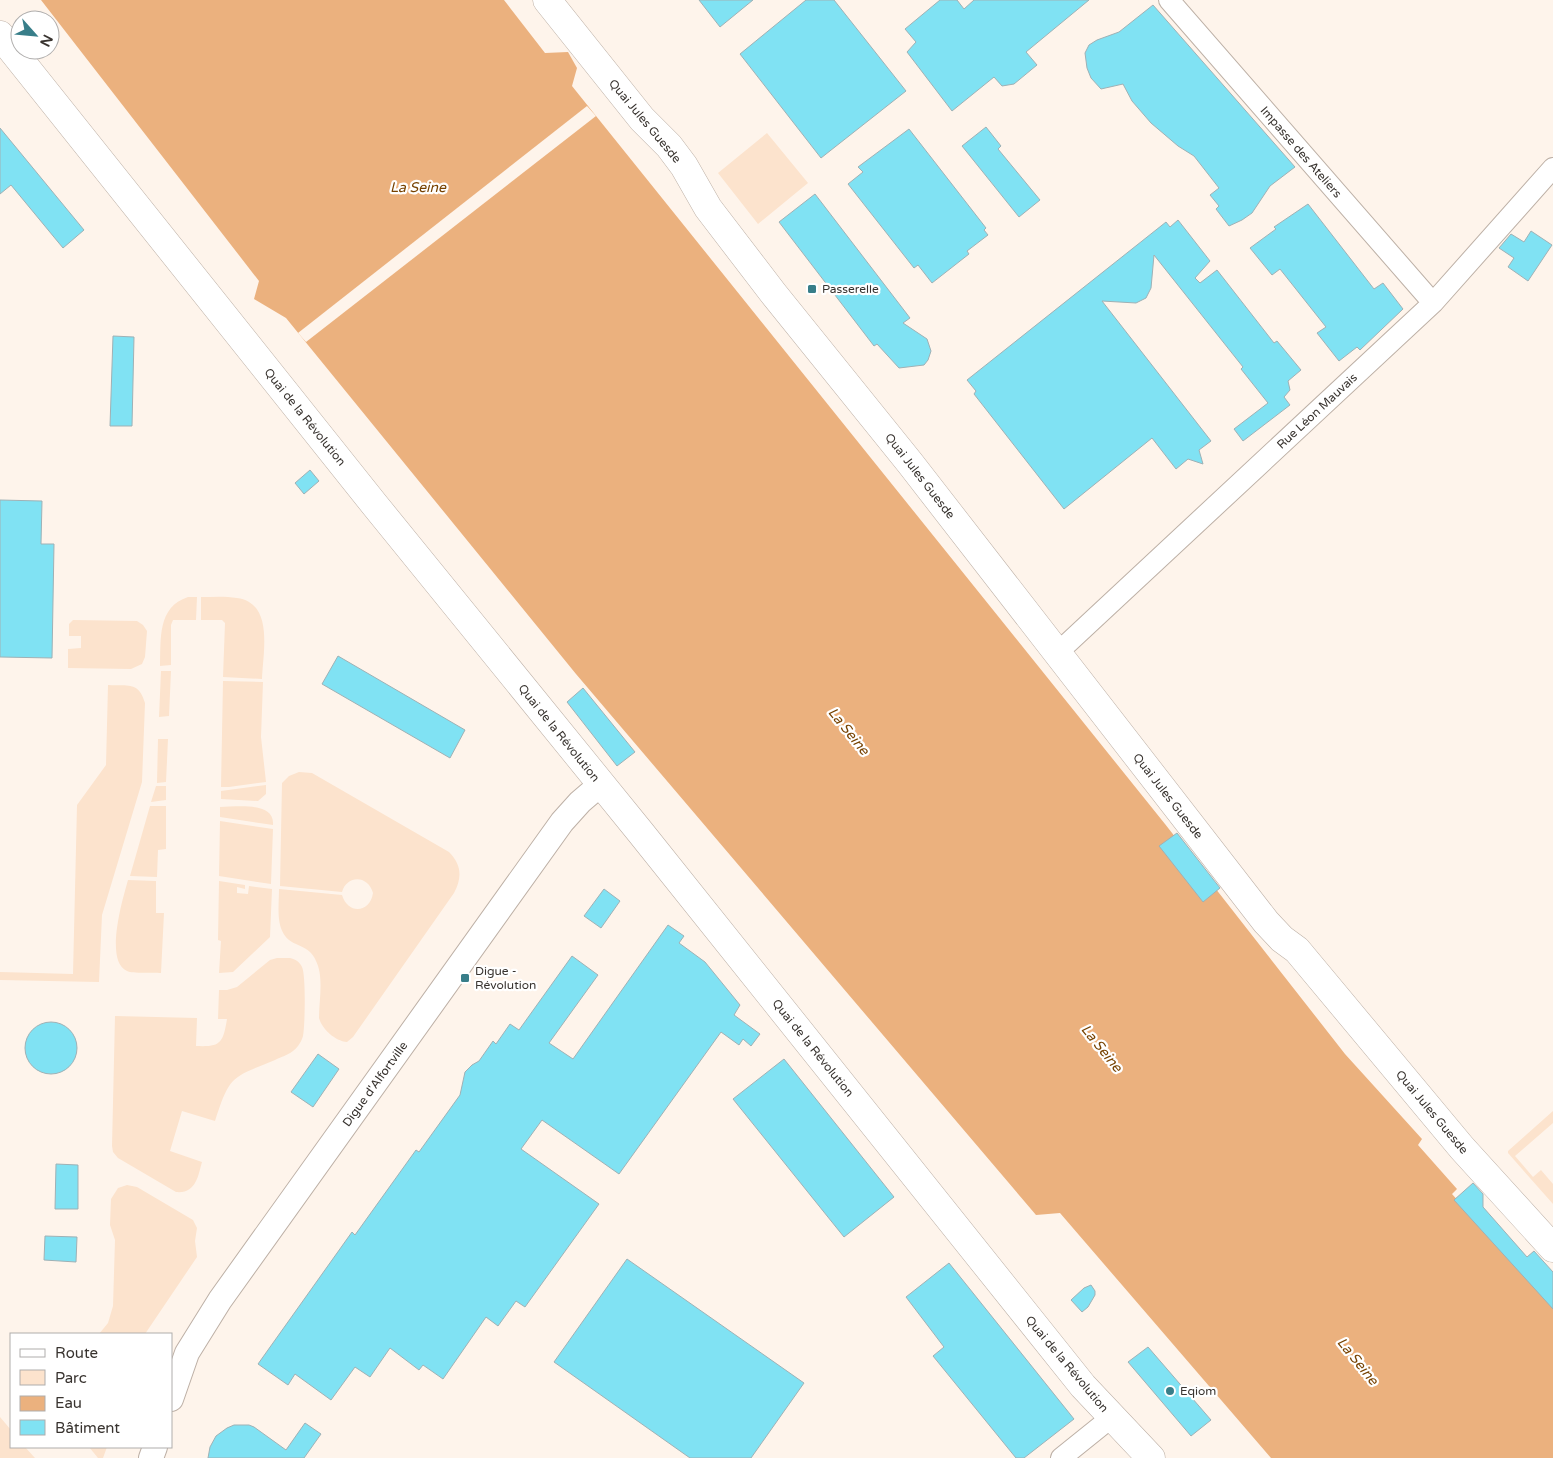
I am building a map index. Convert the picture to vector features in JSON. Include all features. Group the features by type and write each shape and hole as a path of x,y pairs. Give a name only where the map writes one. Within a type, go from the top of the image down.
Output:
{"main road":[{"name":"Quai Jules Guesde","path":"547,0 642,119 684,166 708,208 773,294 910,463 1062,647 1118,701 1215,833 1277,912 1291,934 1297,950 1462,1148 1553,1248"},
{"name":"Quai Jules Guesde","path":"562,0 614,67 670,131 722,197 758,253 861,384 878,399 1062,647"},
{"name":"Quai de la Révolution","path":"0,35 374,504 1078,1379 1151,1458"},
{"name":"Quai de la Révolution","path":"1117,1422 1137,1458"}],"street":[{"name":"Impasse des Ateliers","path":"1168,0 1432,304"},
{"name":"Rue Léon Mauvais","path":"1062,647 1432,304 1553,168"},
{"name":"Digue d'Alfortville","path":"172,1396 188,1352 220,1300 562,822 580,802 601,784"},
{"path":"1061,1458 1117,1422"}],"green space":[{"path":"767,133 808,183 758,224 718,173"},
{"path":"188,597 197,597 196,620 173,620 171,625 171,665 160,666 161,635 166,616 171,608"},
{"path":"201,597 237,598 249,602 257,609 264,630 262,679 223,677 225,623 222,620 201,620"},
{"path":"73,620 137,621 147,631 145,657 142,664 131,669 68,668 68,649 81,648 81,636 69,636 69,624"},
{"path":"161,671 171,671 169,716 159,717"},
{"path":"223,681 263,682 261,737 266,782 221,787"},
{"path":"108,685 126,685 136,688 145,703 142,782 102,915 99,982 0,980 0,972 73,974 77,805 106,765"},
{"path":"158,739 168,739 166,782 157,783"},
{"path":"299,772 312,773 449,852 456,862 459,872 454,893 353,1037 347,1042 334,1037 326,1030 319,1018 320,974 318,967 310,952 289,940 281,928 279,921 279,889 342,895 349,906 359,909 368,905 373,893 367,883 358,879 348,882 342,892 280,886 282,783 289,776"},
{"path":"266,785 266,794 258,801 221,799 221,791"},
{"path":"156,786 166,786 166,800 151,802"},
{"path":"150,806 166,806 166,849 158,850 157,877 130,876"},
{"path":"244,806 261,809 268,812 272,817 273,825 220,817 220,807"},
{"path":"220,821 273,829 271,884 219,876"},
{"path":"128,880 156,881 156,913 164,913 161,973 130,972 120,965 116,943 117,928"},
{"path":"219,881 245,885 245,889 237,887 237,893 248,894 249,886 272,889 270,937 233,972 219,973 221,941 218,940"},
{"path":"290,958 299,962 303,972 305,1012 302,1039 296,1049 290,1053 249,1071 234,1080 229,1086 215,1121 182,1111 170,1151 202,1162 192,1187 183,1192 176,1192 118,1158 113,1152 112,1146 115,1016 197,1018 196,1046 210,1046 222,1039 227,1019 218,1019 219,990 237,987 270,960"},
{"path":"1553,1111 1553,1123 1515,1156 1533,1177 1541,1170 1553,1184 1553,1204 1508,1151"},
{"path":"127,1185 137,1187 193,1220 197,1228 195,1241 197,1257 146,1333 100,1333 108,1323 113,1306 115,1240 110,1225 111,1199 118,1188"},
{"path":"0,1417 10,1429 10,1448 26,1448 35,1458 0,1458"},
{"path":"90,1448 107,1448 103,1458 98,1458"}],"water":[{"name":"La Seine","path":"41,0 504,0 545,53 568,52 577,68 572,86 1165,824 1345,1054 1422,1139 1418,1145 1457,1189 1452,1194 1553,1306 1553,1458 1271,1458 1060,1213 1036,1215 576,674 286,318 254,299 259,281 60,24 60,10 49,10"}],"pier":[{"path":"587,106 596,116 306,342 298,333"}],"building":[{"path":"699,0 753,0 720,27"},
{"path":"806,0 834,0 906,91 821,158 740,54"},
{"path":"940,0 957,0 964,9 974,0 1089,0 1026,52 1037,65 1014,84 1002,86 994,77 952,111 907,52 916,42 905,29"},
{"path":"1153,5 1295,167 1270,186 1252,213 1229,226 1216,209 1219,206 1210,195 1219,188 1194,156 1178,146 1151,123 1132,101 1123,84 1101,89 1091,78 1087,68 1085,53 1089,45 1119,32"},
{"path":"986,127 1001,146 998,149 1040,200 1019,217 962,146"},
{"path":"0,128 84,230 63,248 11,185 0,194"},
{"path":"909,129 986,228 984,230 988,235 967,251 969,254 932,283 918,265 914,268 848,184 863,172 858,167"},
{"path":"815,194 910,318 903,323 927,339 931,351 924,365 899,368 877,344 874,346 779,222"},
{"path":"1308,204 1374,289 1383,283 1403,309 1360,350 1357,347 1339,361 1317,333 1326,327 1280,269 1272,275 1250,248 1276,229 1274,227"},
{"path":"1178,220 1210,261 1195,278 1200,283 1217,270 1274,343 1277,341 1301,370 1288,381 1290,390 1284,397 1290,405 1243,441 1234,429 1268,403 1241,369 1243,367 1154,255 1151,288 1146,298 1136,303 1102,301 1211,441 1199,450 1203,464 1188,459 1176,469 1152,438 1064,509 974,394 976,391 967,380 1166,222 1170,227"},
{"path":"1531,231 1552,245 1528,281 1508,267 1514,258 1499,248 1511,234 1524,242"},
{"path":"113,336 134,337 132,426 110,426"},
{"path":"310,470 319,481 304,494 295,483"},
{"path":"0,500 42,501 41,544 54,544 52,658 0,657"},
{"path":"338,656 465,730 450,758 322,684"},
{"path":"583,688 635,752 617,766 567,702"},
{"path":"1177,833 1220,888 1203,902 1159,846"},
{"path":"604,889 620,901 601,928 584,916"},
{"path":"668,925 684,936 679,943 705,962 740,1005 734,1015 760,1034 751,1046 743,1039 739,1045 721,1032 619,1174 542,1120 521,1149 599,1204 525,1307 516,1301 498,1326 486,1317 443,1379 423,1365 419,1370 390,1348 370,1377 355,1367 331,1400 295,1374 288,1385 258,1364 352,1232 355,1235 416,1150 419,1152 460,1095 465,1072 479,1061 493,1041 496,1044 510,1024 519,1030 572,956 598,975 549,1043 573,1059"},
{"path":"51,1022 61,1024 69,1030 75,1038 77,1048 75,1058 69,1066 61,1072 51,1074 41,1072 33,1066 27,1058 25,1048 27,1038 33,1030 41,1024"},
{"path":"318,1054 339,1069 313,1107 291,1092"},
{"path":"784,1059 894,1197 844,1237 733,1099"},
{"path":"56,1164 78,1165 78,1209 55,1209"},
{"path":"1473,1183 1483,1194 1483,1207 1527,1257 1534,1251 1553,1272 1553,1309 1454,1200"},
{"path":"45,1236 77,1237 76,1262 44,1260"},
{"path":"627,1259 804,1383 751,1458 690,1458 554,1362"},
{"path":"949,1263 1074,1419 1024,1458 1016,1458 933,1356 944,1347 906,1297"},
{"path":"1091,1285 1095,1295 1088,1307 1082,1312 1071,1300 1084,1288"},
{"name":"Eqiom","path":"1148,1347 1211,1420 1191,1436 1128,1362"},
{"path":"305,1423 321,1434 304,1458 208,1458 210,1447 216,1436 234,1425 254,1427 286,1450"}],"place":[{"name":"Passerelle","path":"812,289"},
{"name":"Digue - Révolution","path":"465,978"},
{"name":"Eqiom","path":"1170,1391"}]}
